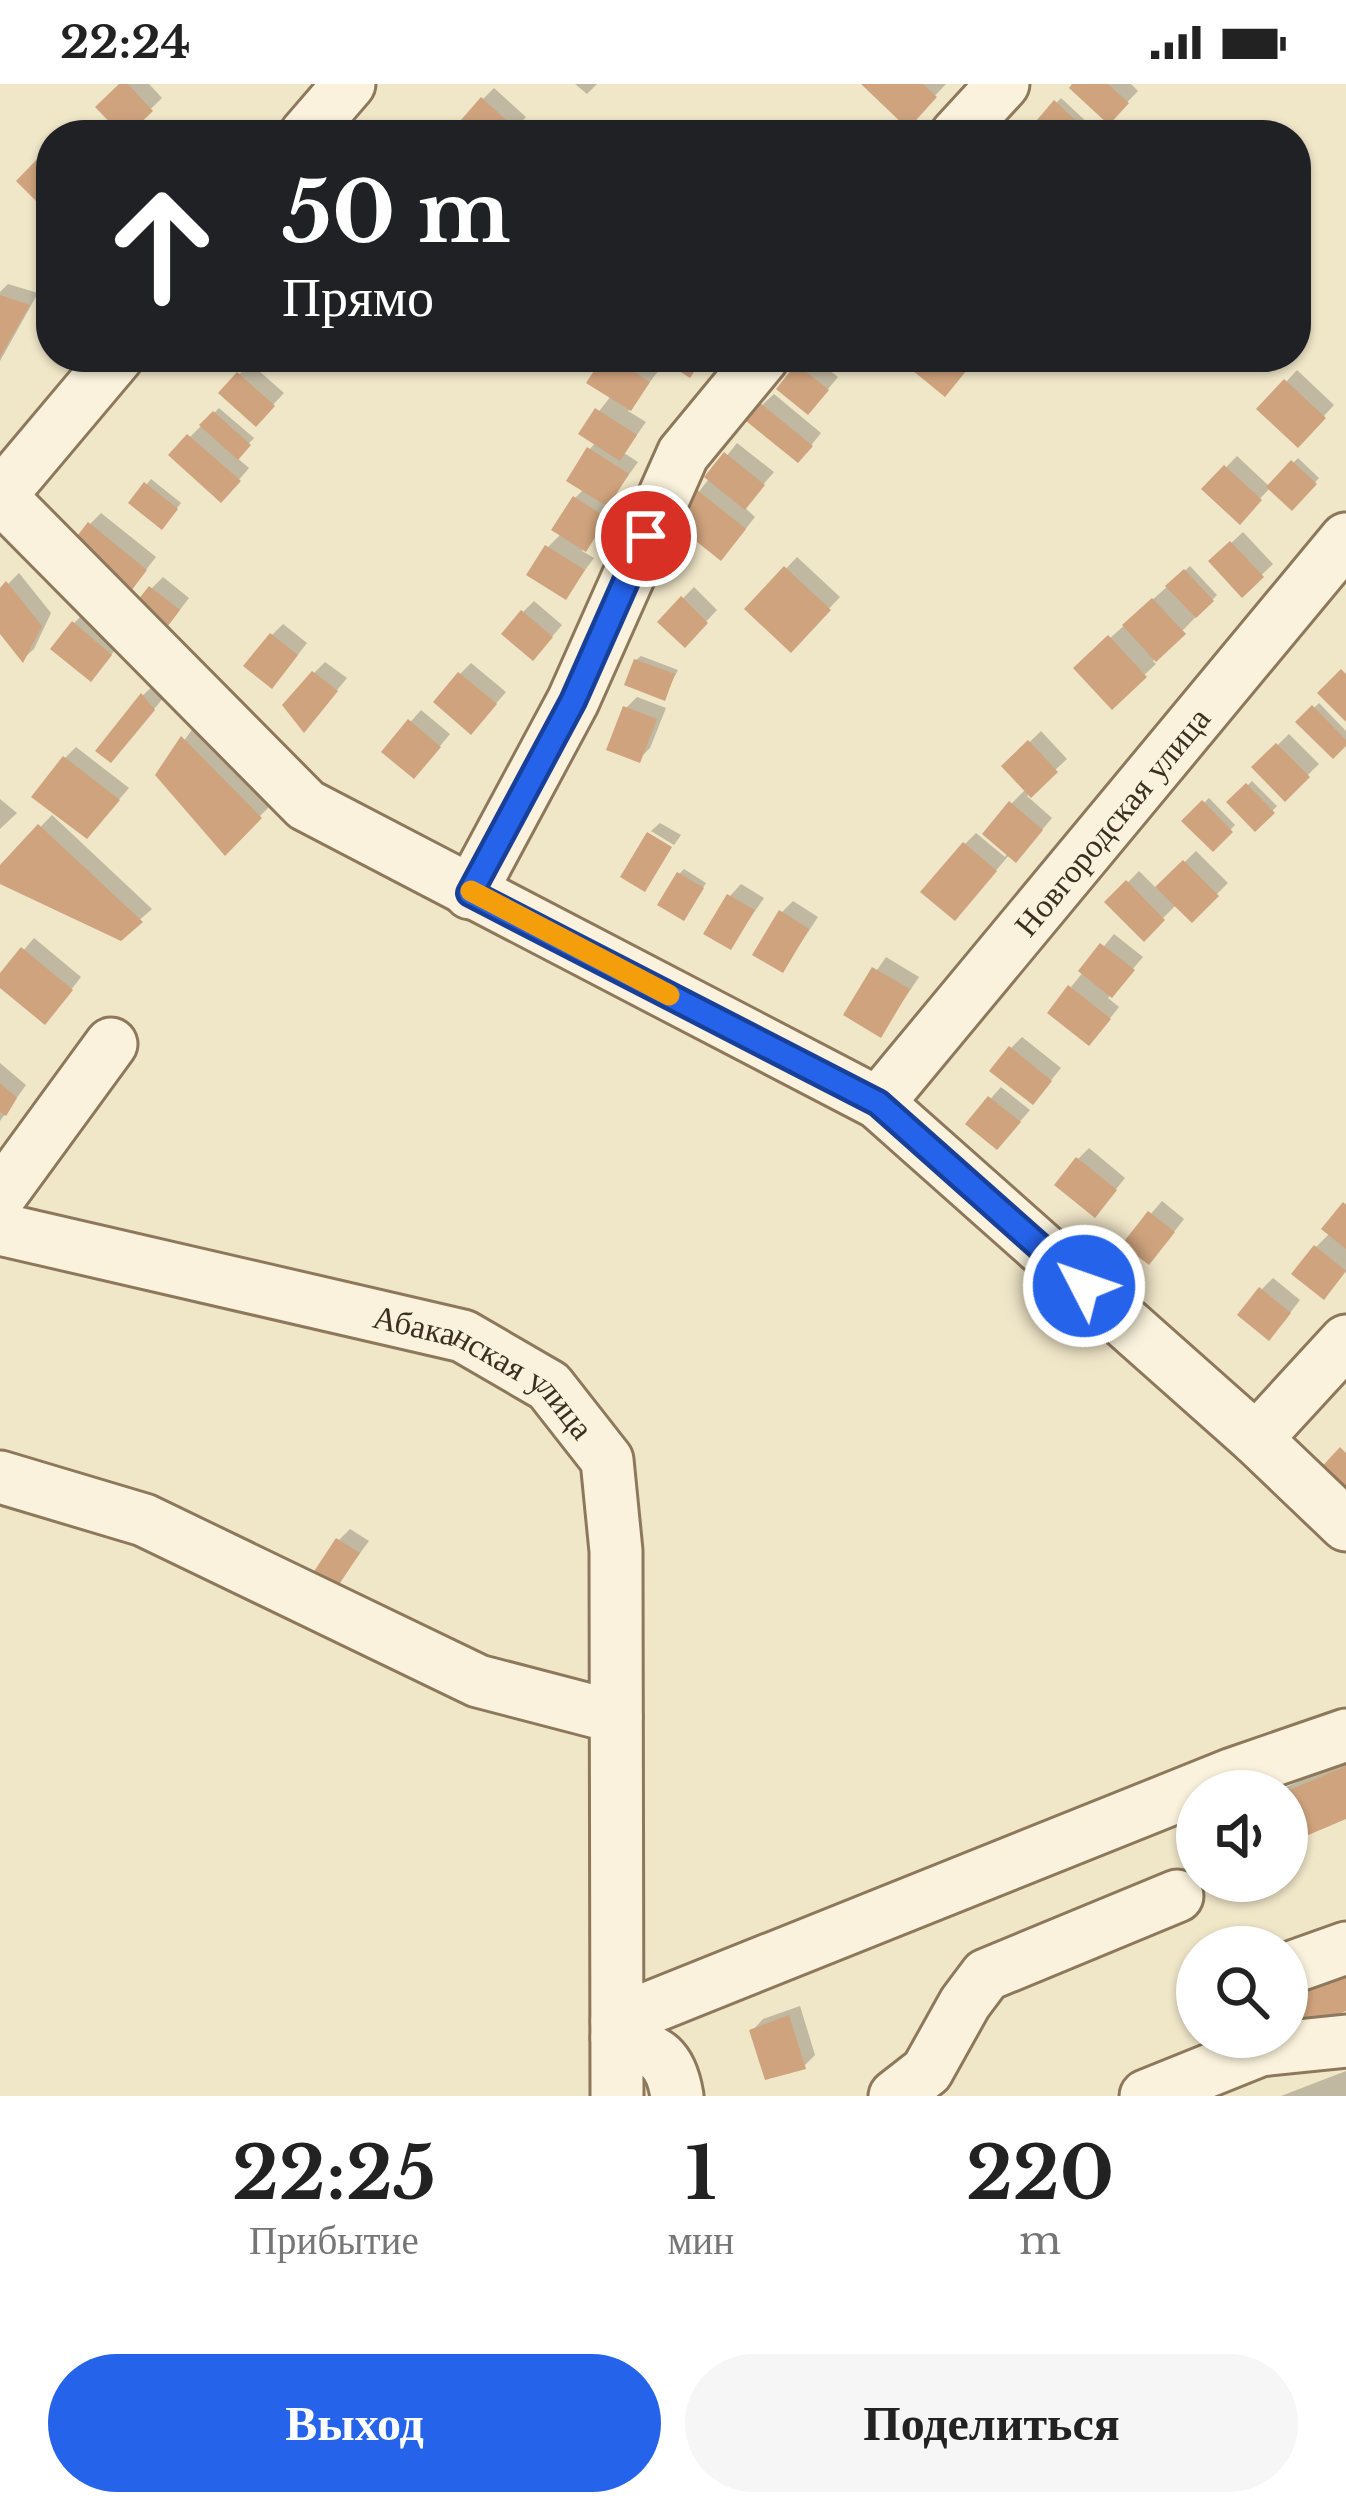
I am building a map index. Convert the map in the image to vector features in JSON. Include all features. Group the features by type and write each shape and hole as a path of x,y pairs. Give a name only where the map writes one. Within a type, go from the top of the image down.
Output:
{"street":[{"path":"318,120 349,84"},
{"path":"970,120 1003,84"},
{"path":"104,372 0,496 306,805 878,1103 1256,1439 1346,1526"},
{"path":"470,893 573,701 683,454 751,372"},
{"path":"0,443 0,465"},
{"name":"Новгородская улица","path":"878,1103 1346,539"},
{"path":"0,1196 111,1044"},
{"name":"Абаканская улица","path":"0,1229 463,1336 549,1386 608,1460 616,1551 617,2096"},
{"path":"1256,1439 1346,1341"},
{"path":"0,1477 144,1520 478,1682 616,1717"},
{"path":"617,2030 1233,1774 1346,1735"},
{"path":"896,2096 927,2071 964,2003 986,1976 1176,1896"},
{"path":"1308,1962 1346,1948"},
{"path":"617,2030 658,2053 674,2073 677,2096"},
{"path":"1146,2096 1260,2050 1346,2041"}],"building":[{"path":"119,84 128,84 153,111 144,120 108,120 95,107"},
{"path":"861,84 923,84 937,97 916,120 899,120"},
{"path":"1072,84 1108,84 1129,103 1114,120 1104,120 1069,88"},
{"path":"481,97 506,120 461,120"},
{"path":"1054,100 1075,120 1037,120"},
{"path":"36,160 36,201 16,181"},
{"path":"0,295 30,305 0,357"},
{"path":"237,372 275,406 256,427 218,393"},
{"path":"593,372 634,372 650,382 631,411 586,383"},
{"path":"790,372 806,372 829,390 808,415 776,389"},
{"path":"914,372 965,372 945,397"},
{"path":"1284,379 1326,418 1298,448 1256,409"},
{"path":"760,403 813,446 798,463 746,421"},
{"path":"595,408 637,435 620,461 578,434"},
{"path":"213,411 251,445 238,460 199,425"},
{"path":"187,434 241,481 221,503 168,455"},
{"path":"587,447 629,474 608,507 566,481"},
{"path":"724,452 765,485 745,510 704,477"},
{"path":"1291,460 1317,484 1292,511 1266,487"},
{"path":"1224,465 1262,500 1240,525 1201,489"},
{"path":"144,482 178,509 162,530 128,503"},
{"path":"697,490 746,529 721,561 672,522"},
{"path":"573,496 607,518 586,552 551,530"},
{"path":"88,522 147,570 128,595 68,548"},
{"path":"1230,541 1264,577 1242,598 1208,561"},
{"path":"545,545 585,570 566,600 526,575"},
{"path":"784,566 831,610 791,653 744,609"},
{"path":"1184,569 1214,601 1196,618 1165,586"},
{"path":"6,581 42,626 23,663 0,634 0,588"},
{"path":"149,586 180,610 158,639 127,614"},
{"path":"681,596 708,623 685,648 657,622"},
{"path":"1152,598 1186,634 1156,662 1122,625"},
{"path":"521,610 553,637 533,661 501,634"},
{"path":"72,621 112,655 91,682 50,649"},
{"path":"270,633 298,655 272,689 243,666"},
{"path":"1108,635 1147,677 1112,710 1073,668"},
{"path":"634,659 675,674 665,701 624,685"},
{"path":"1341,669 1346,674 1346,722 1317,693"},
{"path":"312,671 338,691 304,733 282,705"},
{"path":"458,672 497,704 471,735 433,702"},
{"path":"141,693 155,710 111,763 95,751"},
{"path":"1312,705 1346,740 1333,759 1295,722"},
{"path":"623,706 657,719 640,763 606,750"},
{"path":"408,719 441,747 414,779 381,752"},
{"path":"181,736 262,818 225,856 155,775"},
{"path":"1028,740 1058,772 1031,798 1001,766"},
{"path":"1276,743 1310,777 1285,802 1251,767"},
{"path":"63,756 120,800 87,839 31,797"},
{"path":"1246,783 1275,813 1255,832 1226,802"},
{"path":"1202,800 1233,832 1213,852 1181,821"},
{"path":"1009,801 1043,830 1016,863 982,834"},
{"path":"38,824 143,922 121,941 0,884 0,865"},
{"path":"647,832 672,847 645,892 620,877"},
{"path":"963,842 997,871 955,921 920,892"},
{"path":"1183,860 1219,896 1192,923 1155,887"},
{"path":"677,872 704,888 684,921 657,905"},
{"path":"1126,880 1165,920 1144,942 1104,902"},
{"path":"727,894 755,910 731,950 703,934"},
{"path":"779,910 809,929 783,973 752,955"},
{"path":"1100,943 1135,970 1112,998 1078,971"},
{"path":"21,947 73,990 45,1025 0,988 0,973"},
{"path":"872,967 910,989 881,1038 843,1015"},
{"path":"1068,985 1111,1019 1089,1046 1047,1013"},
{"path":"1009,1046 1052,1081 1033,1105 989,1071"},
{"path":"0,1083 17,1098 6,1116 0,1112"},
{"path":"988,1096 1021,1122 997,1150 965,1124"},
{"path":"1076,1157 1117,1190 1095,1218 1054,1185"},
{"path":"1343,1202 1346,1205 1346,1249 1321,1229"},
{"path":"1148,1211 1175,1232 1149,1265 1122,1244"},
{"path":"1314,1245 1346,1271 1324,1300 1291,1274"},
{"path":"1259,1287 1291,1313 1269,1341 1237,1315"},
{"path":"1340,1447 1346,1453 1346,1500 1317,1472"},
{"path":"336,1538 360,1553 334,1592 311,1576"},
{"path":"1346,1766 1346,1819 1308,1835 1308,1782"},
{"path":"1346,1975 1346,2011 1308,2026 1308,1992"},
{"path":"789,2015 806,2069 765,2080 749,2030"}],"slow traffic":[{"path":"471,891 669,995"}],"route":[{"path":"646,536 573,701 470,893 878,1103 1084,1286"}]}
